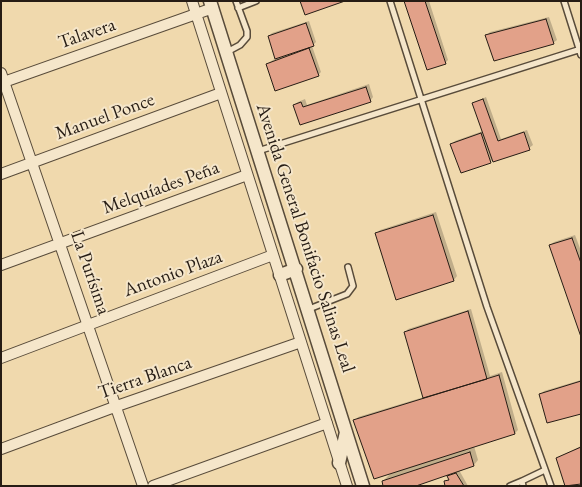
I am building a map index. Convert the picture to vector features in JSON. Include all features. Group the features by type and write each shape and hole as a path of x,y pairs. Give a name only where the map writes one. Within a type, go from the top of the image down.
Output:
{"street":[{"path":"192,1 346,486"},
{"name":"Talavera","path":"2,79 196,14 212,5"},
{"name":"Avenida General Bonifacio Salinas Leal","path":"212,5 363,486"},
{"name":"La Purísima","path":"2,79 33,162 143,486"},
{"name":"Manuel Ponce","path":"1,174 221,93"},
{"name":"Melquíades Peña","path":"1,265 247,175"},
{"name":"Antonio Plaza","path":"1,358 273,256"},
{"path":"280,276 296,269"},
{"name":"Tierra Blanca","path":"1,450 117,406 301,342"},
{"path":"153,486 327,423"},
{"path":"339,463 346,432"}],"lane":[{"path":"226,52 240,45 247,37 247,31 236,1"},
{"path":"238,8 256,1"},
{"path":"390,1 487,307 551,486"},
{"path":"257,151 422,98 580,51 564,1"},
{"path":"308,309 347,294 352,286 348,267"},
{"path":"510,486 523,483 545,470"}],"building":[{"path":"300,1 345,1 305,15"},
{"path":"404,1 425,1 446,64 427,70"},
{"path":"546,19 554,44 494,61 485,35"},
{"path":"306,23 314,46 275,59 268,36"},
{"path":"309,48 319,76 275,91 266,64"},
{"path":"366,87 371,102 300,125 293,105 301,102 303,107"},
{"path":"483,99 498,141 524,132 530,150 493,162 472,103"},
{"path":"481,133 491,163 461,173 450,144"},
{"path":"433,215 454,281 396,300 375,233"},
{"path":"572,238 581,263 581,337 549,245"},
{"path":"468,311 487,379 423,398 404,332"},
{"path":"499,375 515,434 374,479 353,420"},
{"path":"581,381 581,414 547,423 539,394"},
{"path":"581,447 581,484 565,486 556,458"},
{"path":"470,452 474,466 416,486 383,486 382,481"},
{"path":"456,473 464,486 445,486 444,481 449,480 447,476"}]}
